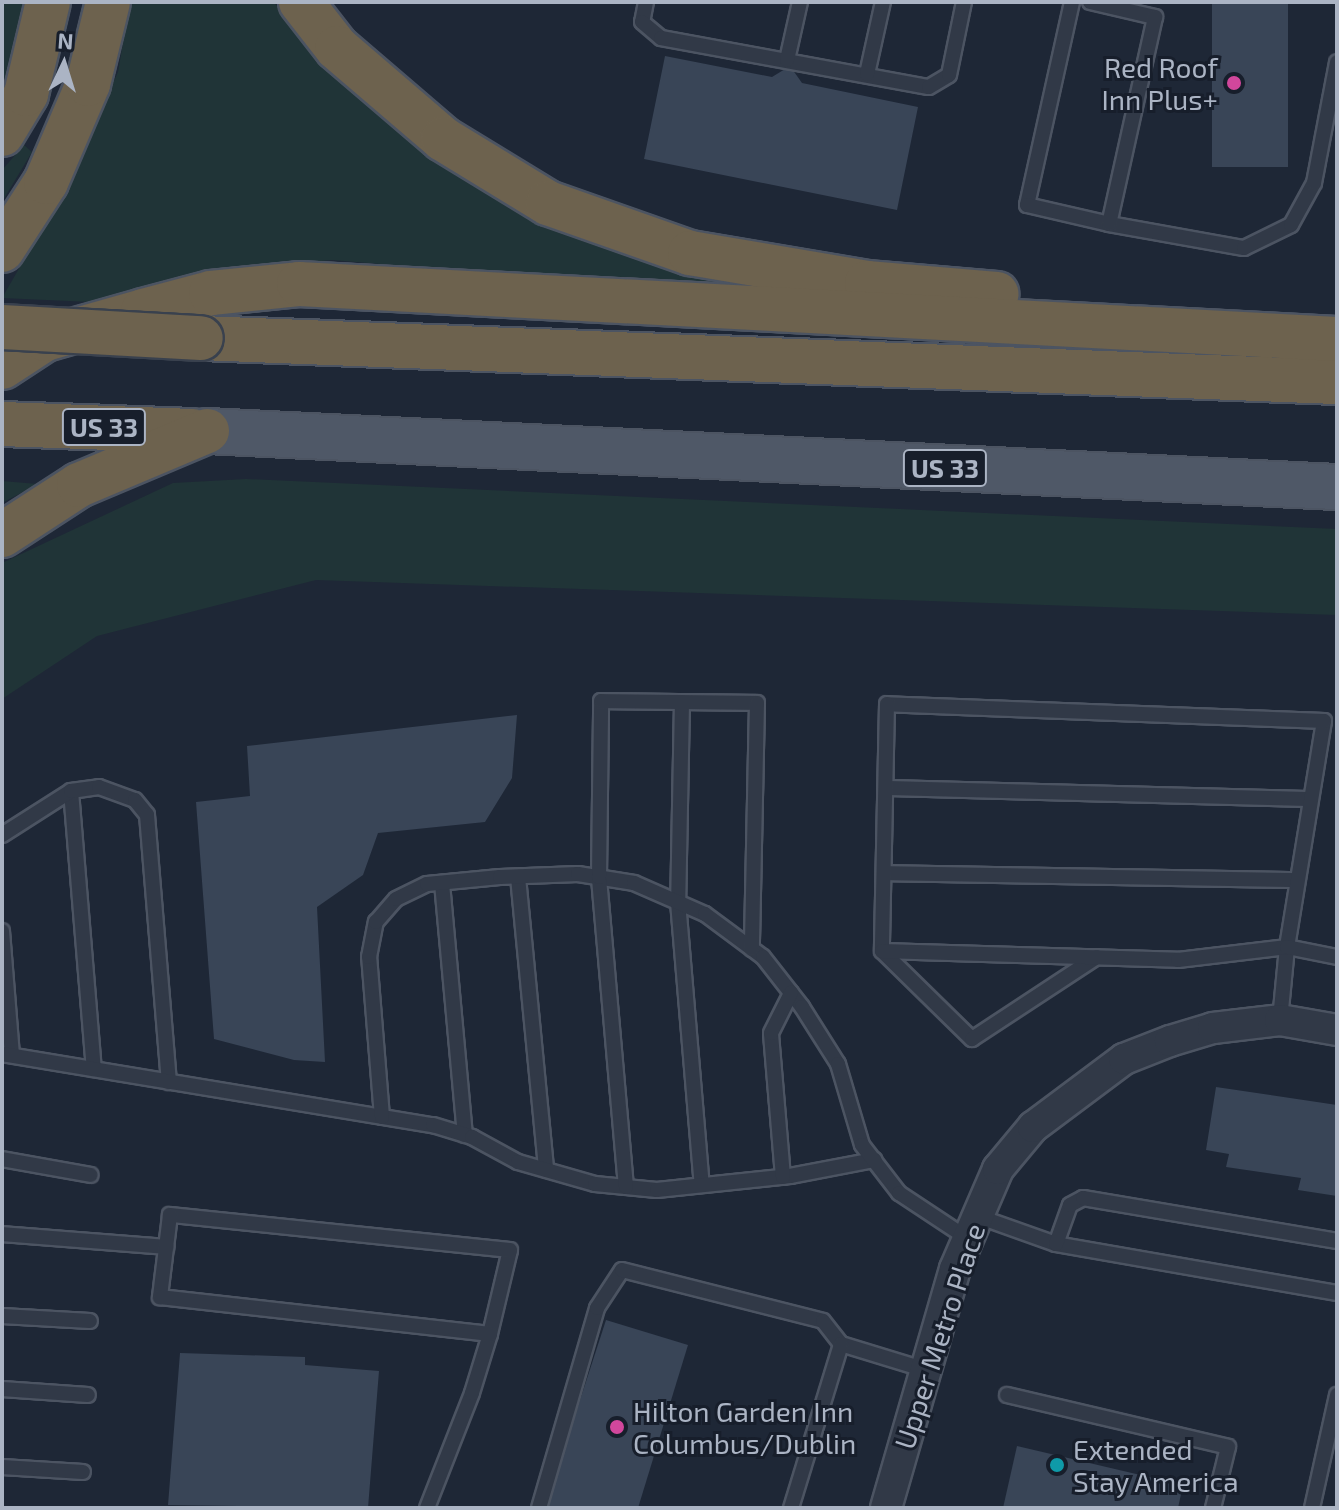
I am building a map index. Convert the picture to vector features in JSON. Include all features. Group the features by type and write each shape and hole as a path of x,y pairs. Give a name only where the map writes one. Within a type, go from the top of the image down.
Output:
{"highway":[{"path":"2,134 26,94 48,2"},
{"path":"2,250 46,182 88,84 108,2"},
{"path":"301,2 337,48 443,139 548,203 690,253 867,283 1337,321"},
{"path":"2,367 45,339 129,315 211,293 299,284 1337,339"},
{"path":"2,327 201,338 1337,382"},
{"name":"US 33","path":"2,424 207,431"},
{"path":"2,535 79,485 207,431"}],"main road":[{"name":"US 33","path":"207,431 1337,487"}],"street":[{"name":"Upper Metro Place","path":"886,1508 972,1227 998,1169 1033,1127 1082,1086 1124,1059 1170,1041 1213,1028 1280,1020 1337,1030"}],"lane":[{"path":"646,2 642,22 661,38 929,87 949,75 964,2"},
{"path":"787,60 800,2"},
{"path":"867,74 883,2"},
{"path":"1072,2 1027,205 1109,224 1244,248 1291,225 1314,183 1337,62"},
{"path":"1090,2 1155,17 1109,224"},
{"path":"626,1187 599,877 601,701 757,703 752,949"},
{"path":"682,702 678,902 702,1185"},
{"path":"1097,957 972,1039 882,951 887,704 1324,721 1287,947 1280,1020"},
{"path":"2,835 71,791 99,787 120,792 147,815 169,1082"},
{"path":"886,788 1310,799"},
{"path":"71,791 94,1069"},
{"path":"884,873 1297,880"},
{"path":"518,877 546,1170"},
{"path":"382,1117 369,957 376,922 396,899 427,884 518,877 599,877 634,883 705,914 752,949 791,993 838,1064 862,1145 899,1193 972,1227 1337,1293"},
{"path":"442,883 465,1135"},
{"path":"2,931 7,1054 382,1117 465,1135 546,1170 626,1187 702,1185 783,1177 874,1160"},
{"path":"882,951 1178,960 1287,947 1337,957"},
{"path":"783,1177 771,1033 791,993"},
{"path":"2,1159 91,1175"},
{"path":"1056,1244 1070,1205 1083,1198 1337,1241"},
{"path":"427,1508 490,1334 510,1250 170,1215 160,1297 490,1334"},
{"path":"2,1234 166,1247"},
{"path":"539,1508 597,1308 622,1270 823,1321 841,1344 926,1370"},
{"path":"2,1316 90,1321"},
{"path":"791,1508 841,1344"},
{"path":"2,1389 88,1395"},
{"path":"1007,1395 1228,1447 1213,1508"},
{"path":"1312,1508 1337,1395"},
{"path":"2,1467 83,1472"}],"green space":[{"path":"2,2 26,2 25,21 2,89"},
{"path":"130,2 273,2 394,121 652,262 788,298 332,260 205,272 113,303 2,298 66,187 118,72"},
{"path":"24,145 32,152 2,202 2,170"},
{"path":"246,479 1337,529 1337,615 316,580 97,636 2,699 2,563 173,483"},
{"path":"2,481 38,484 2,503"}],"building":[{"name":"Red Roof Inn Plus+","path":"1212,2 1288,2 1288,167 1212,167"},
{"path":"665,56 772,77 790,66 802,83 918,107 897,210 644,159"},
{"path":"517,715 512,778 485,822 378,833 363,875 317,907 325,1062 294,1060 214,1039 196,802 250,796 247,746"},
{"path":"1216,1087 1337,1105 1337,1196 1298,1190 1301,1178 1226,1167 1229,1154 1206,1150"},
{"name":"Hilton Garden Inn Columbus/Dublin","path":"606,1320 688,1345 638,1508 545,1508"},
{"path":"180,1353 305,1357 305,1365 379,1371 368,1508 168,1505"},
{"name":"Extended Stay America","path":"1017,1446 1183,1485 1178,1508 1003,1508"}],"place":[{"name":"Red Roof Inn Plus+","path":"1234,83"},
{"name":"Hilton Garden Inn Columbus/Dublin","path":"617,1427"},
{"name":"Extended Stay America","path":"1057,1465"}]}
